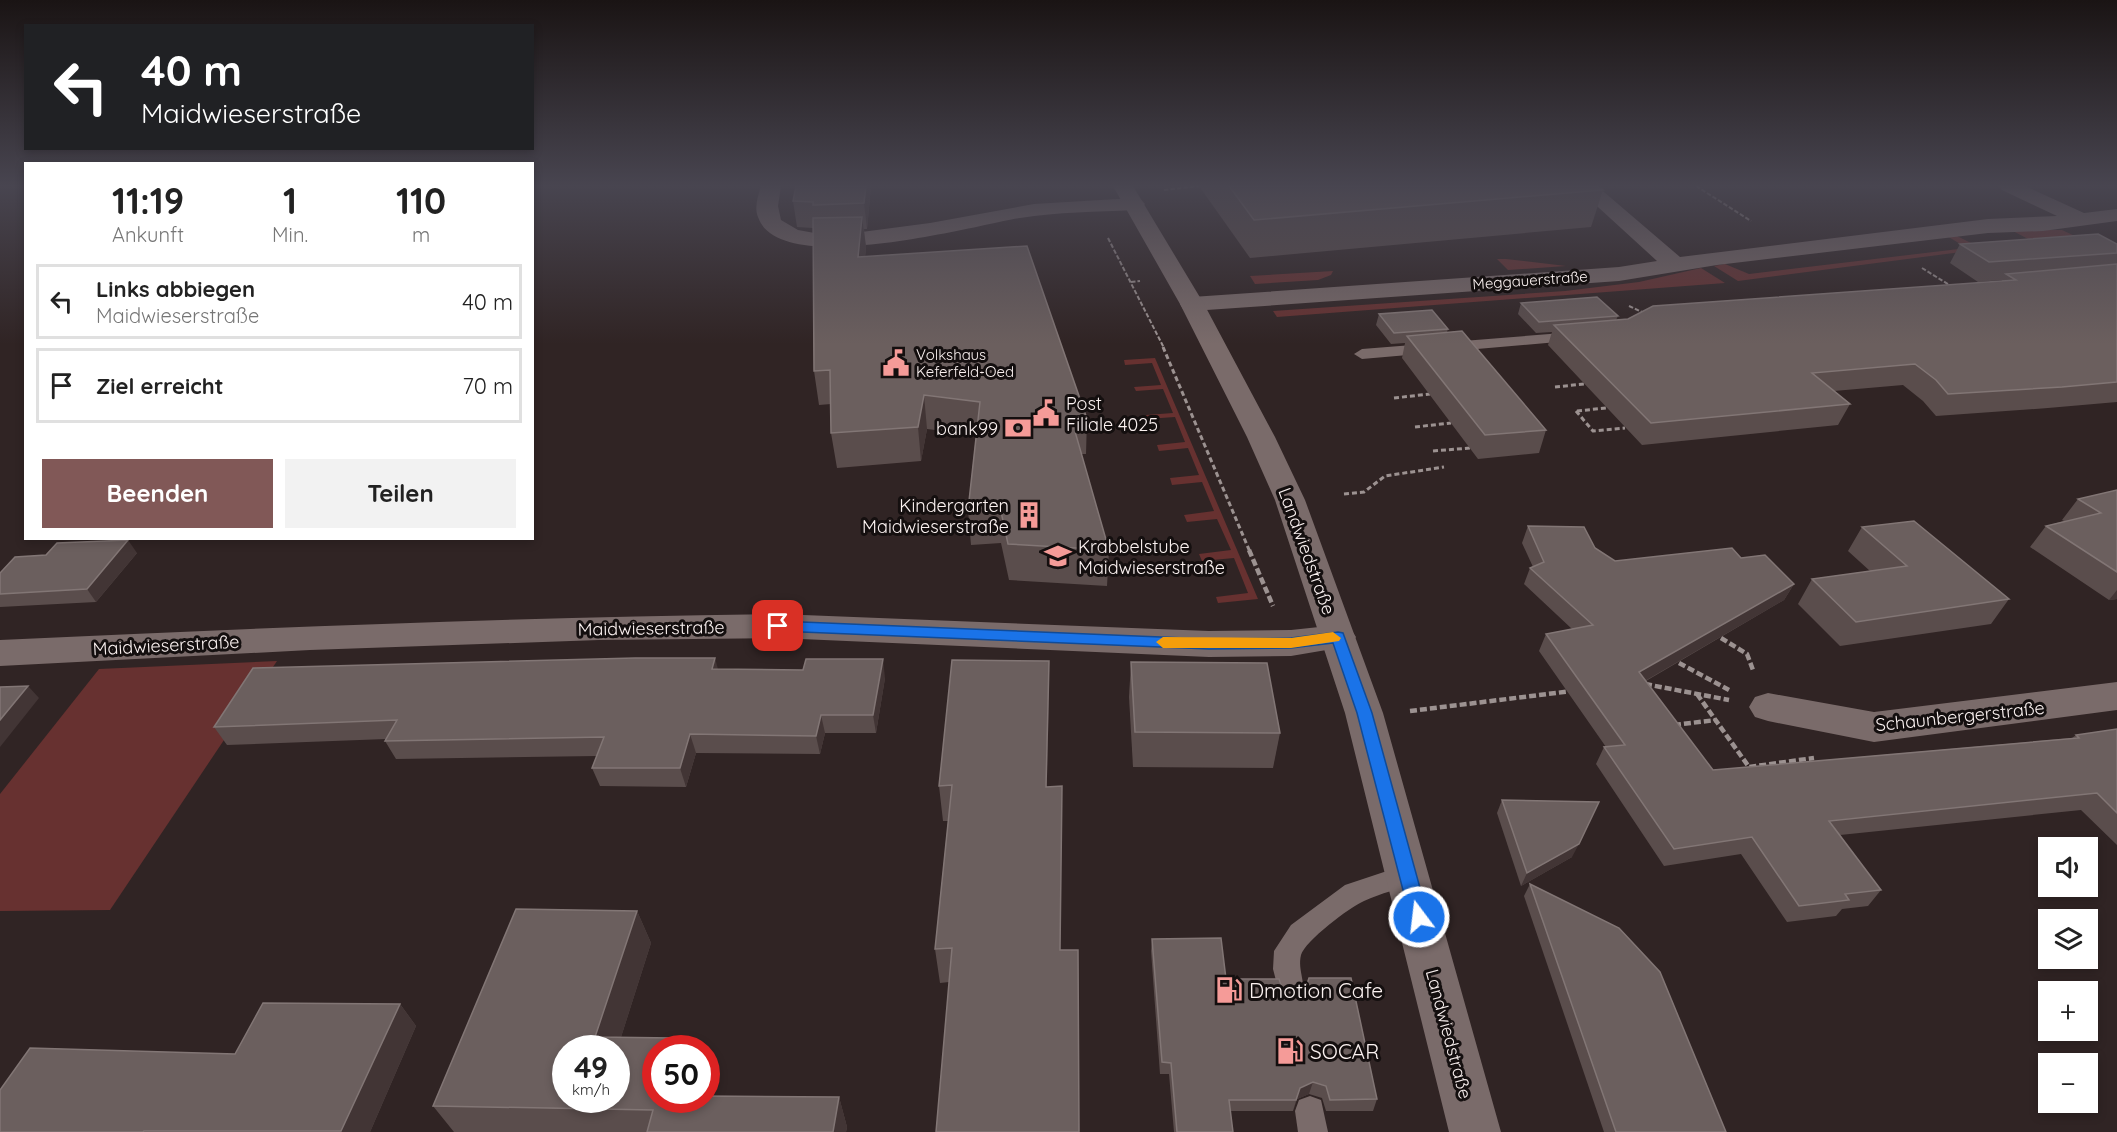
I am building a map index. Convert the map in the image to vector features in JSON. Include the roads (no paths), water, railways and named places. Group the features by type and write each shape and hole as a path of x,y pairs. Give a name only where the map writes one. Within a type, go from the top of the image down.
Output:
{"street":[{"path":"819,239 845,239"},
{"name":"Landwiedstraße","path":"1161,239 1290,500 1364,713 1475,1132"},
{"path":"1646,239 1674,264"},
{"name":"Meggauerstraße","path":"1192,304 1619,274 1674,264 1882,239"},
{"name":"Maidwieserstraße","path":"0,653 310,638 623,627 778,626 1209,644 1291,643 1338,637"},
{"name":"Schaunbergerstraße","path":"1768,707 1874,727 2117,696"}],"lane":[{"path":"1362,354 1586,336"},
{"path":"1291,991 1287,969 1288,951 1300,933 1354,893 1408,874"}],"place":[{"name":"Volkshaus Keferfeld-Oed","path":"896,363"},
{"name":"Post Filiale 4025","path":"1046,413"},
{"name":"bank99","path":"1018,428"},
{"name":"Kindergarten Maidwieserstraße","path":"1029,515"},
{"name":"Krabbelstube Maidwieserstraße","path":"1058,556"},
{"name":"Dmotion Cafe","path":"1229,990"},
{"name":"SOCAR","path":"1290,1051"}]}
